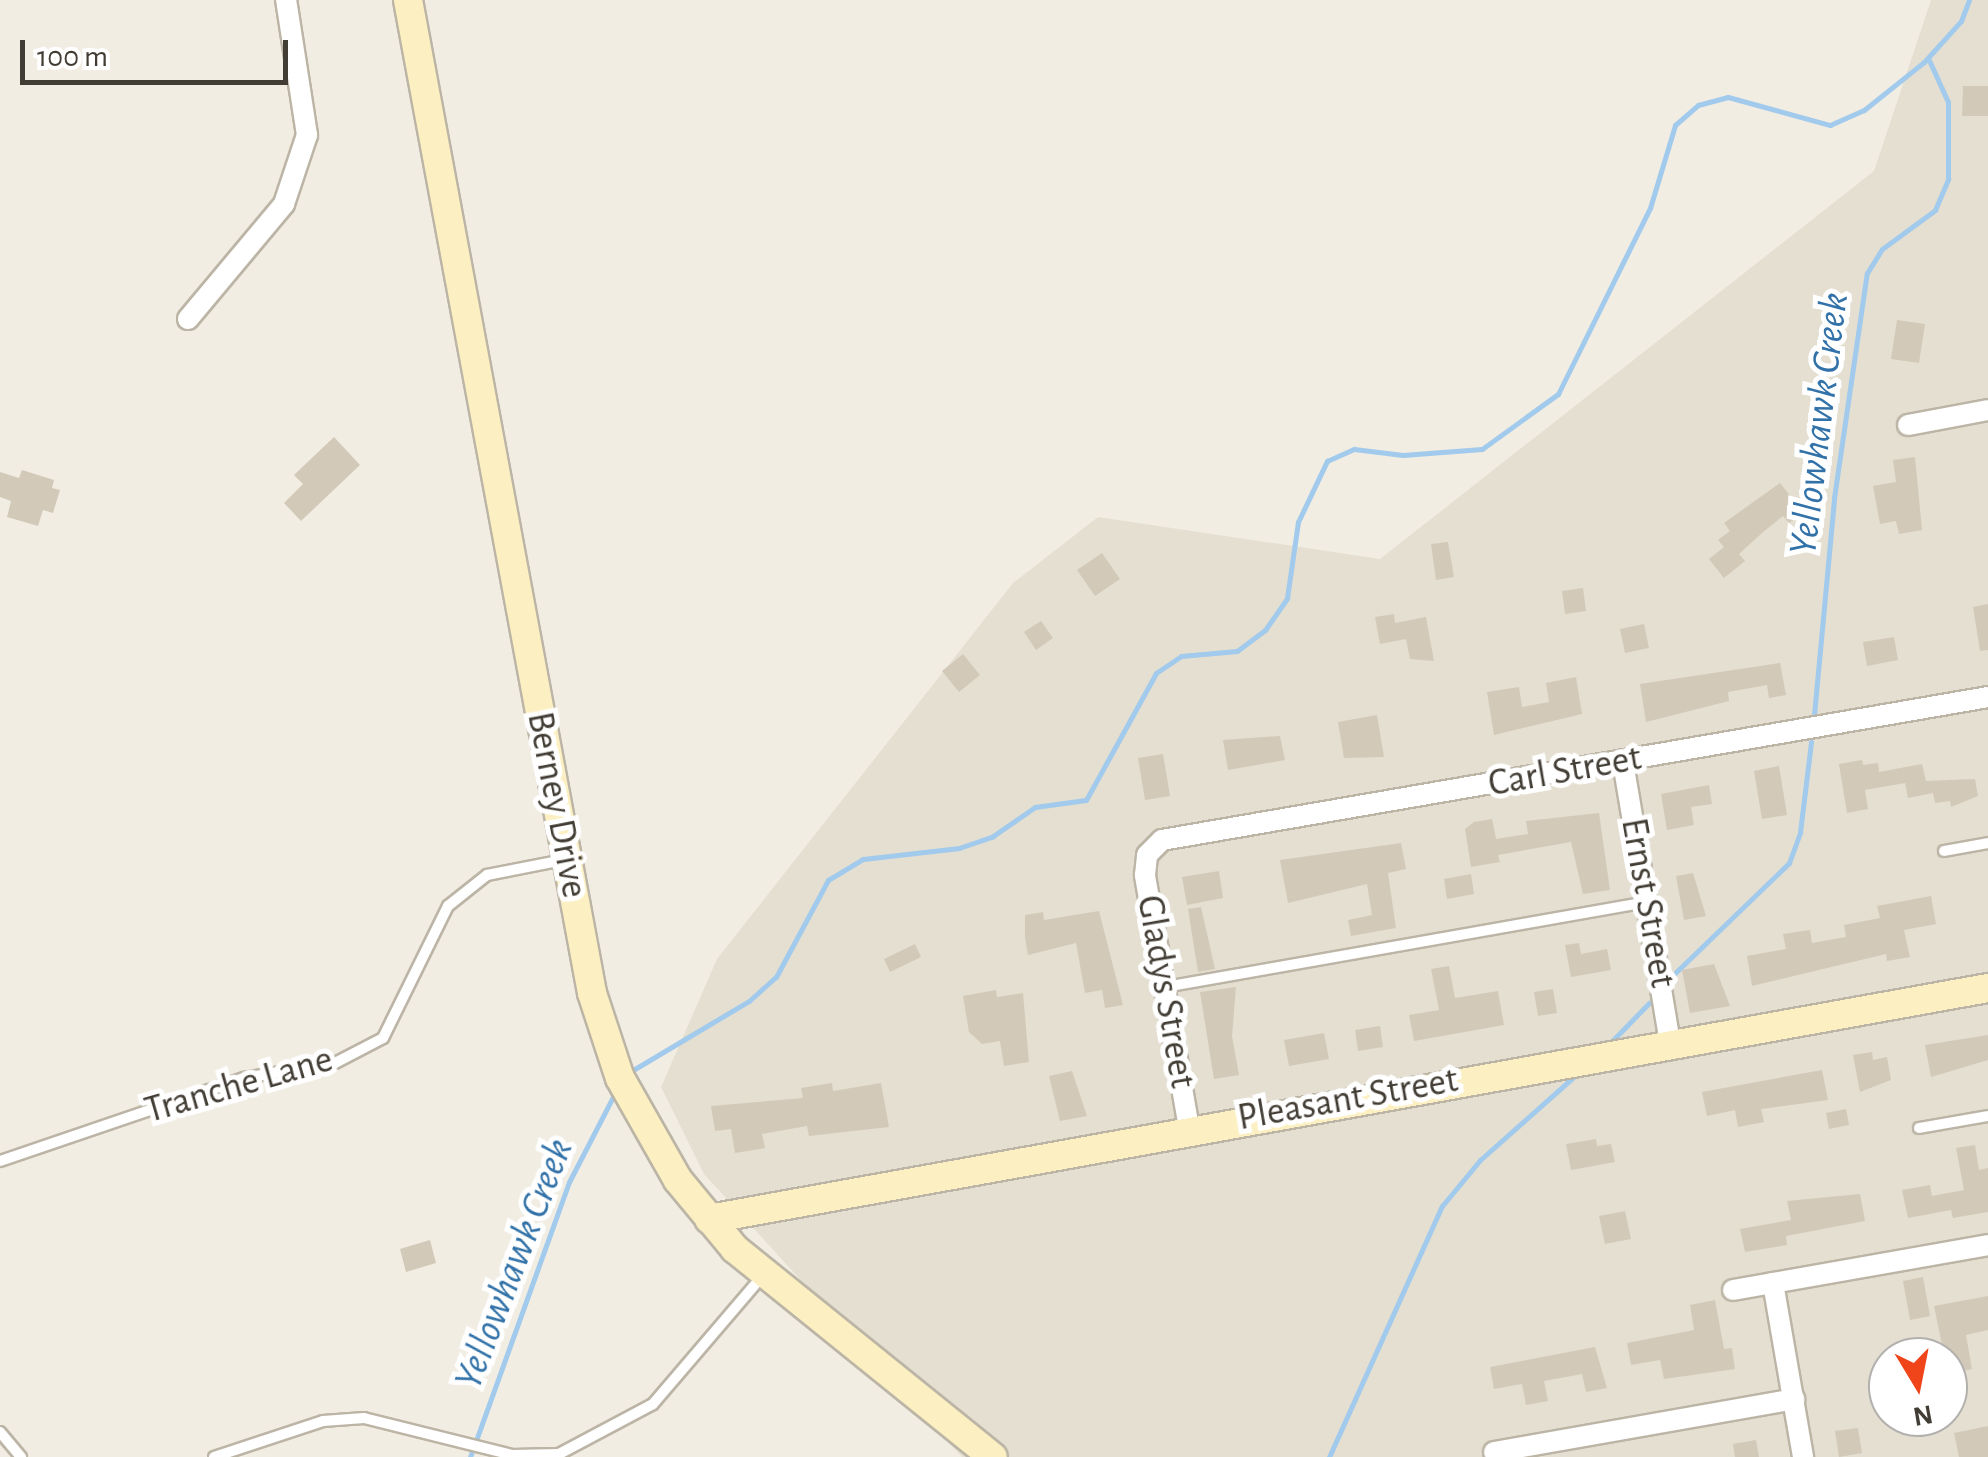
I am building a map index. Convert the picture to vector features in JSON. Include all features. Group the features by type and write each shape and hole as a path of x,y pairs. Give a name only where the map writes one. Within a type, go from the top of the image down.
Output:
{"street":[{"path":"188,318 284,204 307,135 286,0"},
{"name":"Berney Drive","path":"408,0 566,860 592,992 620,1078 652,1139 709,1219 763,1275 993,1457"},
{"path":"1908,425 1988,410"},
{"name":"Carl Street","path":"1147,855 1162,840 1988,697"},
{"name":"Ernst Street","path":"1623,762 1670,1044"},
{"name":"Gladys Street","path":"1147,855 1164,988 1189,1128"},
{"name":"Pleasant Street","path":"709,1219 1189,1128 1988,988"},
{"path":"1733,1290 1988,1244"},
{"path":"1773,1283 1804,1457"},
{"path":"1494,1452 1794,1400"}],"lane":[{"path":"1944,851 1988,843"},
{"name":"Tranche Lane","path":"0,1161 244,1078 335,1063 383,1038 448,906 487,875 566,860"},
{"path":"1164,988 1646,902"},
{"path":"1918,1128 1988,1116"},
{"path":"214,1457 324,1422 364,1418 453,1436 498,1450 558,1454 652,1404 763,1275"},
{"path":"0,1432 21,1457"}],"shaded area":[{"path":"1931,0 1988,0 1988,1457 962,1457 704,1174 661,1087 717,959 1013,583 1098,517 1380,559 1874,171"}],"building":[{"path":"1963,86 1988,86 1988,116 1962,116"},
{"path":"1897,320 1925,324 1919,363 1891,359"},
{"path":"334,437 360,465 301,521 284,503 303,484 294,475"},
{"path":"1915,457 1922,530 1899,534 1896,521 1880,524 1873,486 1896,482 1893,460"},
{"path":"22,470 54,480 52,488 60,490 53,513 43,510 38,526 7,517 11,501 0,497 0,472 19,478"},
{"path":"1780,483 1803,512 1789,523 1783,516 1762,533 1739,554 1745,561 1724,578 1709,559 1724,547 1718,540 1730,531 1724,523"},
{"path":"1448,542 1454,577 1436,580 1431,544"},
{"path":"1102,553 1120,579 1095,596 1077,570"},
{"path":"1583,588 1586,611 1565,614 1562,591"},
{"path":"1988,604 1988,650 1980,651 1973,607"},
{"path":"1394,614 1395,623 1426,617 1434,661 1410,659 1406,639 1380,644 1375,617"},
{"path":"1041,621 1053,638 1036,650 1024,632"},
{"path":"1644,624 1649,648 1625,653 1620,629"},
{"path":"1894,637 1898,660 1867,666 1863,642"},
{"path":"963,654 980,675 959,692 942,671"},
{"path":"1780,663 1786,695 1769,698 1767,685 1728,692 1729,701 1646,722 1640,684"},
{"path":"1576,677 1582,714 1494,735 1487,692 1519,687 1522,707 1549,702 1546,683"},
{"path":"1377,715 1384,757 1344,758 1338,722"},
{"path":"1280,736 1285,760 1228,770 1223,740"},
{"path":"1163,754 1170,796 1145,800 1138,758"},
{"path":"1862,760 1863,765 1878,763 1879,772 1922,764 1926,781 1975,779 1978,796 1951,807 1950,801 1935,803 1933,793 1908,798 1905,783 1865,790 1868,809 1847,813 1839,764"},
{"path":"1779,766 1787,815 1762,819 1754,771"},
{"path":"1709,785 1712,804 1691,807 1694,825 1667,830 1661,794"},
{"path":"1599,813 1610,890 1583,894 1571,842 1498,855 1500,862 1471,867 1465,829 1474,822 1492,819 1496,839 1528,834 1526,821"},
{"path":"1401,843 1406,869 1388,873 1396,928 1351,936 1348,920 1372,915 1367,884 1288,903 1280,860"},
{"path":"1219,871 1223,898 1187,905 1182,877"},
{"path":"1693,873 1706,916 1684,920 1676,876"},
{"path":"1471,874 1474,894 1447,899 1444,879"},
{"path":"1931,896 1936,924 1904,930 1910,957 1887,961 1886,954 1752,986 1747,956 1786,949 1783,934 1810,930 1812,943 1846,937 1844,925 1880,918 1877,906"},
{"path":"1201,907 1215,969 1198,972 1188,909"},
{"path":"1099,911 1123,1005 1105,1008 1102,990 1085,993 1076,943 1028,955 1025,938 1025,915 1043,912 1044,920"},
{"path":"1579,943 1581,954 1607,949 1611,970 1571,977 1565,945"},
{"path":"915,944 921,957 890,972 884,959"},
{"path":"1714,964 1730,1006 1690,1013 1682,970"},
{"path":"1449,966 1455,998 1498,991 1504,1025 1414,1041 1409,1015 1439,1010 1431,969"},
{"path":"1236,987 1232,1036 1239,1075 1214,1079 1200,992"},
{"path":"1553,989 1557,1013 1538,1016 1534,992"},
{"path":"996,990 997,997 1023,993 1029,1062 1004,1066 1000,1041 982,1044 969,1032 963,996"},
{"path":"1380,1026 1383,1047 1358,1051 1355,1030"},
{"path":"1324,1033 1329,1059 1289,1066 1284,1040"},
{"path":"1988,1035 1988,1060 1931,1077 1925,1045"},
{"path":"1872,1052 1873,1060 1887,1057 1891,1080 1860,1092 1853,1055"},
{"path":"1822,1070 1828,1100 1761,1109 1764,1122 1738,1127 1735,1110 1707,1116 1702,1092"},
{"path":"1072,1071 1087,1116 1060,1121 1049,1076"},
{"path":"832,1083 833,1091 881,1083 889,1127 809,1136 807,1126 762,1134 765,1148 735,1153 731,1129 715,1131 711,1106 803,1098 801,1088"},
{"path":"1846,1109 1849,1125 1829,1129 1826,1113"},
{"path":"1596,1139 1597,1146 1611,1144 1615,1162 1571,1170 1566,1144"},
{"path":"1975,1145 1979,1170 1988,1168 1988,1212 1953,1218 1951,1210 1908,1218 1902,1190 1930,1185 1932,1196 1964,1190 1956,1148"},
{"path":"1860,1194 1865,1221 1786,1236 1787,1245 1745,1252 1740,1229 1791,1220 1787,1201"},
{"path":"1625,1211 1631,1239 1605,1244 1599,1216"},
{"path":"430,1240 436,1263 406,1272 400,1249"},
{"path":"1923,1277 1930,1316 1910,1320 1903,1281"},
{"path":"1988,1296 1988,1330 1966,1337 1940,1337 1934,1306"},
{"path":"1715,1300 1724,1349 1732,1348 1735,1369 1664,1379 1660,1360 1631,1365 1627,1343 1694,1330 1690,1305"},
{"path":"1595,1347 1607,1388 1586,1392 1582,1374 1544,1381 1548,1401 1526,1405 1522,1384 1494,1389 1490,1367"},
{"path":"1988,1426 1988,1457 1959,1457 1955,1437 1968,1437 1968,1430"},
{"path":"1858,1428 1862,1453 1839,1457 1835,1431"},
{"path":"1756,1440 1759,1457 1735,1457 1733,1444"}],"waterway":[{"name":"Yellowhawk Creek","path":"628,1073 749,1001 776,977 828,880 863,859 959,848 993,836 1035,807 1086,800 1156,673 1181,656 1237,651 1265,630 1287,598 1298,522 1327,461 1354,449 1403,455 1482,449 1558,394 1650,208 1675,125 1698,105 1728,97 1830,125 1864,110 1924,62 1961,21 1969,0"},
{"name":"Yellowhawk Creek","path":"1814,715 1834,498 1867,273 1882,249 1935,210 1948,179 1948,102 1928,58"},
{"name":"Yellowhawk Creek","path":"1674,974 1789,863 1800,832 1811,742"},
{"name":"Yellowhawk Creek","path":"1612,1041 1649,1003"},
{"name":"Yellowhawk Creek","path":"1329,1457 1442,1206 1480,1160 1579,1072"},
{"name":"Yellowhawk Creek","path":"470,1457 569,1182 615,1093"}]}
